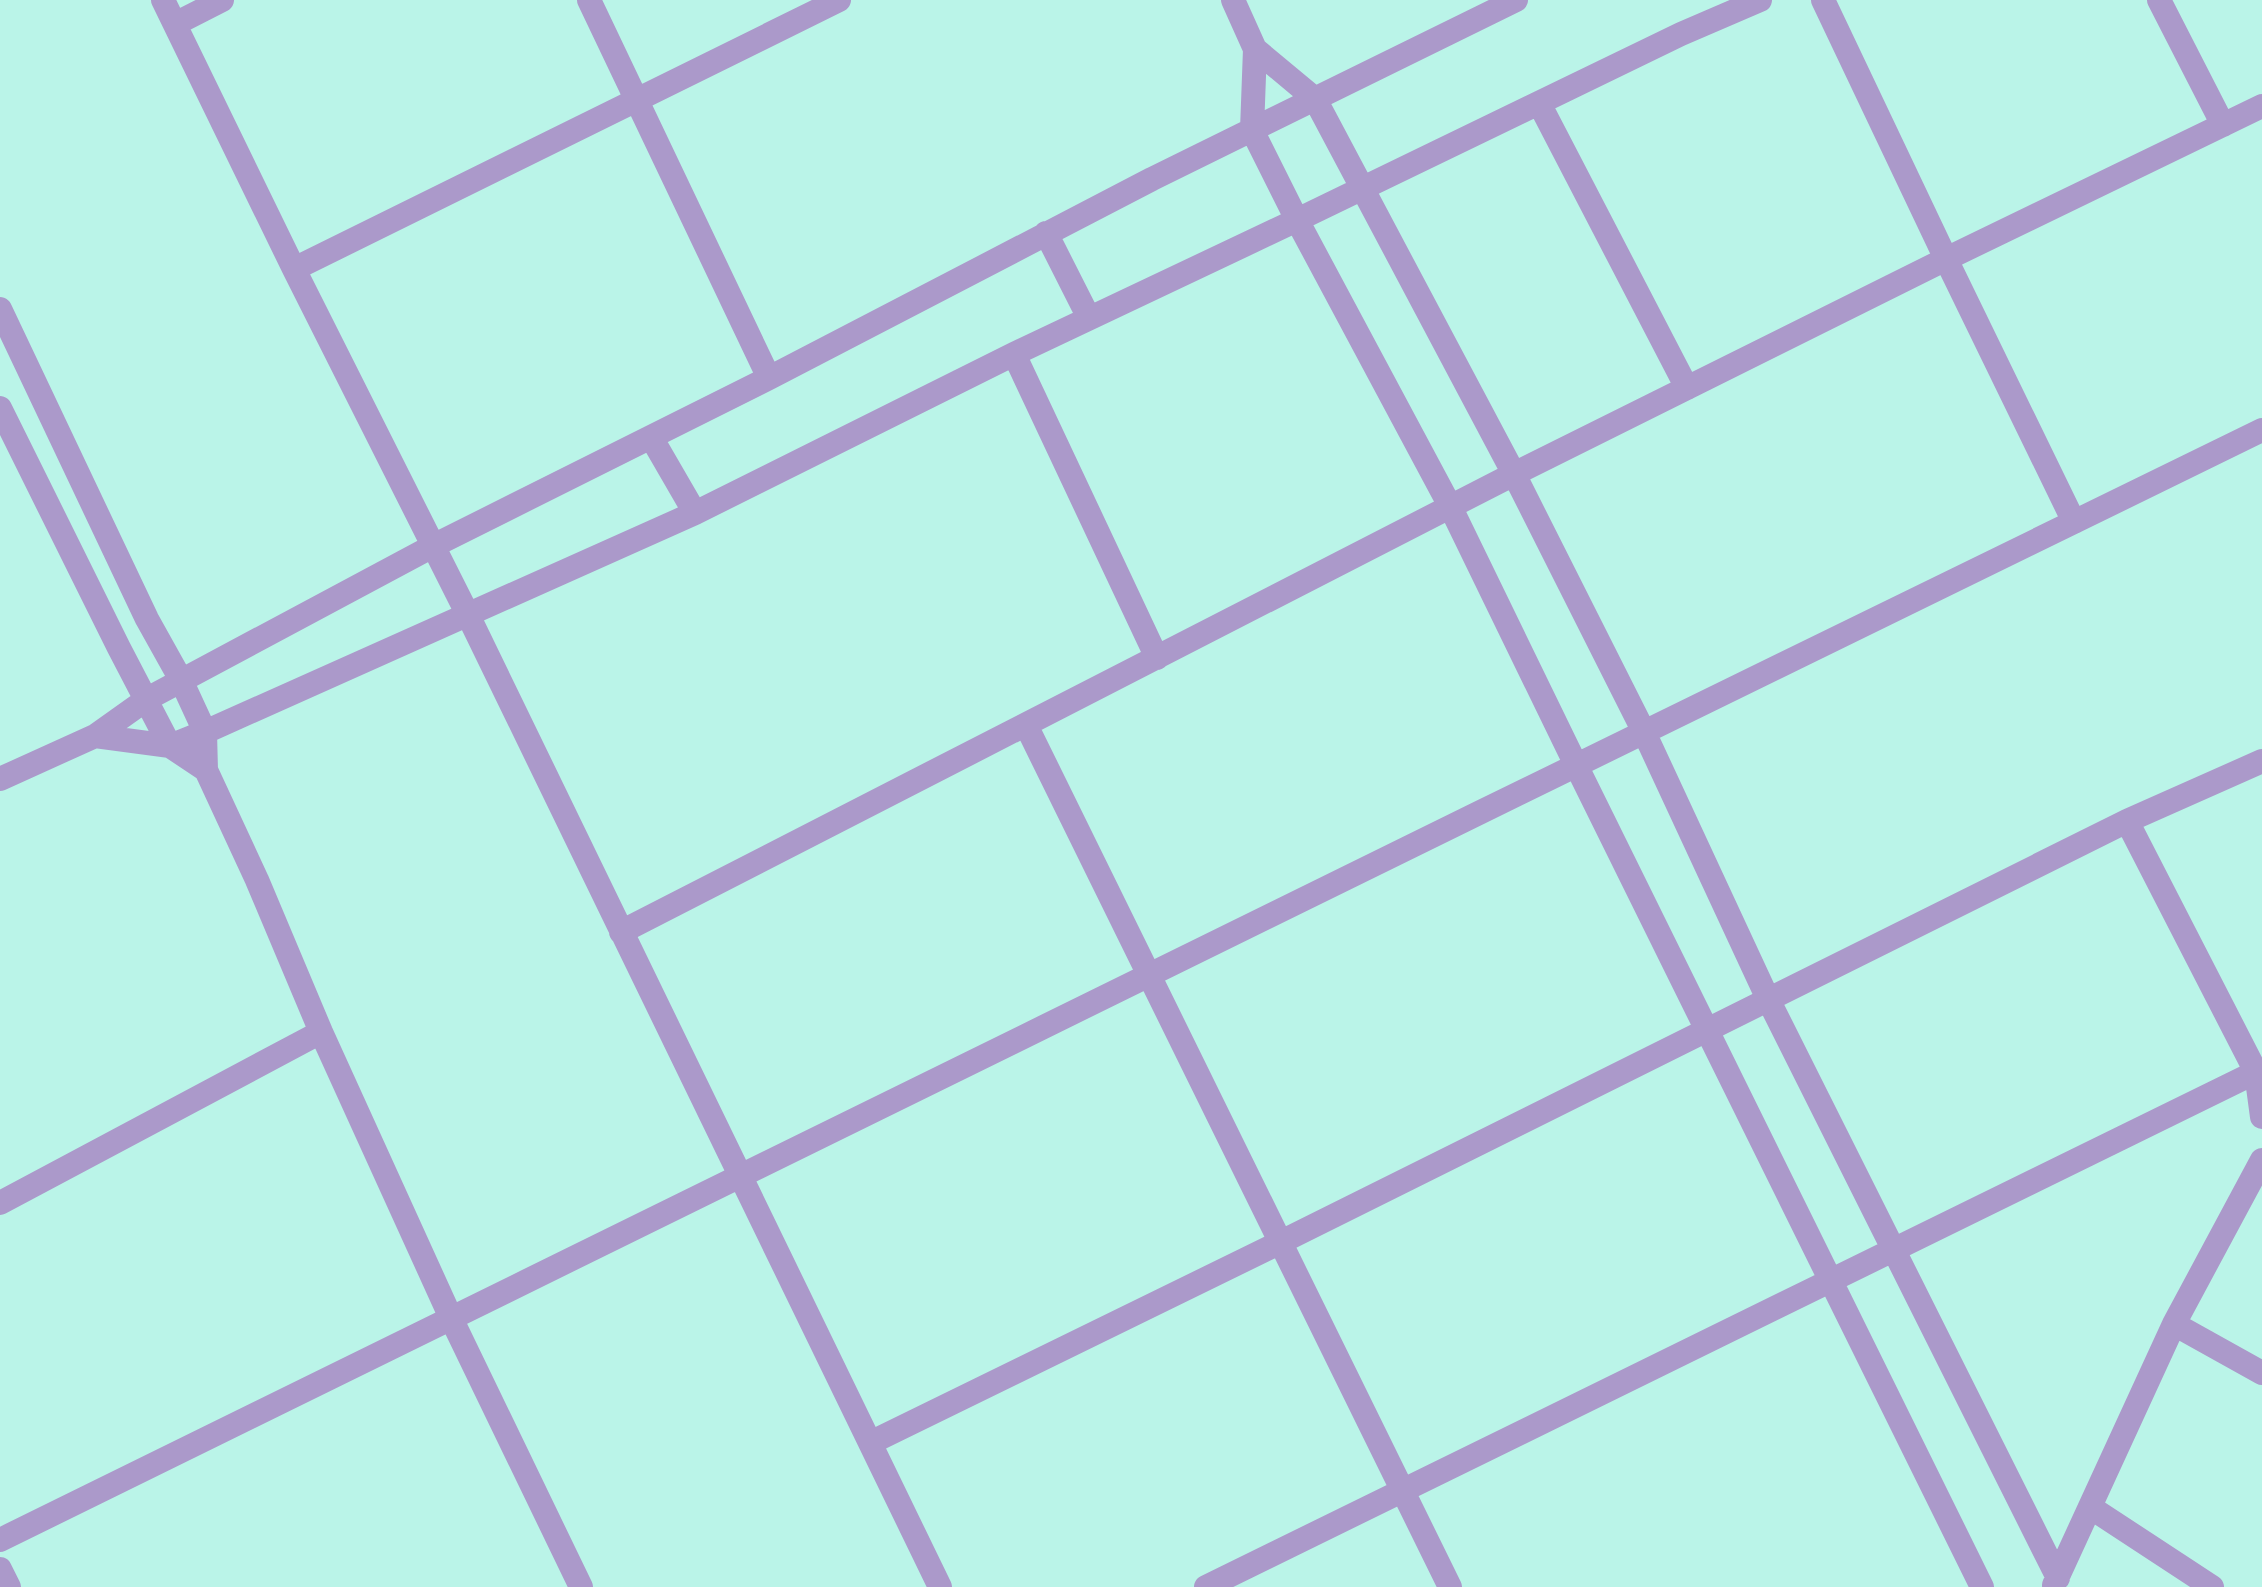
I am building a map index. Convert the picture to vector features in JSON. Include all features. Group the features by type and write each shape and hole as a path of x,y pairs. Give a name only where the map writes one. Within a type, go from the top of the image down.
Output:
{"street":[{"path":"163,0 468,615 940,1587"},
{"path":"175,24 222,0"},
{"path":"589,0 769,378"},
{"path":"294,269 839,0"},
{"path":"1233,0 1255,49 1315,99 1514,474 1644,732 1768,999 2056,1582"},
{"path":"0,779 95,736 147,699 433,546 769,378 1046,233 1516,0"},
{"path":"170,746 695,513 1014,354 1681,34 1760,0"},
{"path":"1823,0 2074,522"},
{"path":"2159,0 2223,125"},
{"path":"1255,49 1252,130 1451,508 1982,1587"},
{"path":"1539,103 1687,388"},
{"path":"621,932 1514,474 2262,106"},
{"path":"1046,233 1089,318"},
{"path":"0,309 147,619 205,732 206,770 257,880 321,1032 451,1318 581,1587"},
{"path":"1014,354 1157,658"},
{"path":"0,408 170,746"},
{"path":"0,1540 2262,430"},
{"path":"651,437 695,513"},
{"path":"1026,725 1450,1587"},
{"path":"95,736 170,746 206,770"},
{"path":"870,1443 2127,821 2262,761"},
{"path":"2127,821 2256,1072 2262,1117"},
{"path":"0,1203 321,1032"},
{"path":"1206,1587 2256,1072"},
{"path":"2056,1582 2174,1324 2262,1160"},
{"path":"2174,1324 2262,1373"},
{"path":"2090,1507 2212,1587"},
{"path":"0,1569 9,1587"}]}
